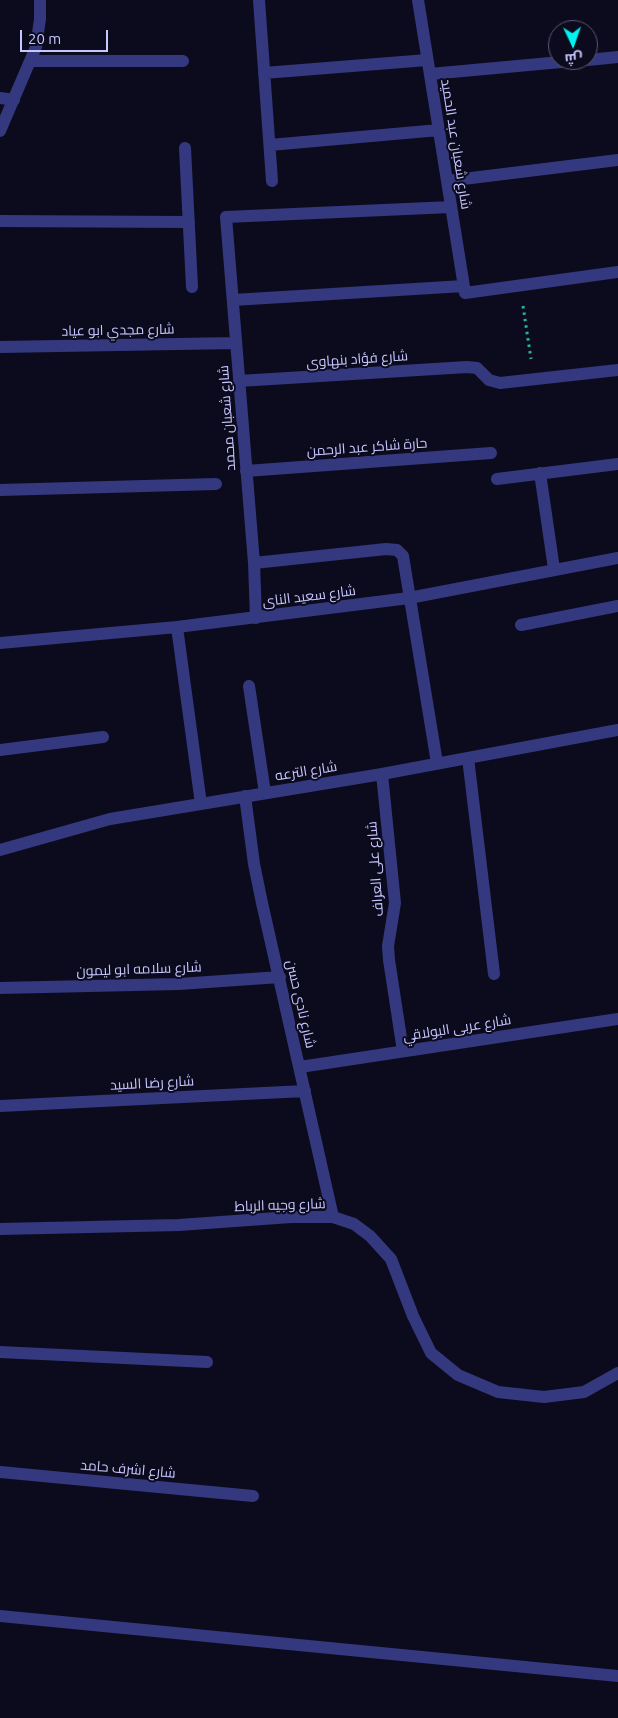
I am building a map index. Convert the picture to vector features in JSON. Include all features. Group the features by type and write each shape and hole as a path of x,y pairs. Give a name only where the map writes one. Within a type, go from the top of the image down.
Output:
{"street":[{"path":"0,131 31,61 40,19 40,0"},
{"path":"259,0 272,181"},
{"name":"شارع شعبان عبد الحميد","path":"418,0 464,289"},
{"path":"598,59 618,57"},
{"path":"264,73 427,60"},
{"path":"31,61 183,61"},
{"path":"430,74 548,63"},
{"path":"0,98 14,100"},
{"path":"270,145 438,130"},
{"path":"185,148 192,287"},
{"path":"447,181 618,160"},
{"name":"شارع شعبان محمد","path":"256,618 254,563 226,216 451,207"},
{"path":"0,221 189,222"},
{"path":"233,300 520,286 618,272"},
{"name":"شارع مجدي ابو عياد","path":"0,347 236,343"},
{"name":"شارع فؤاد بنهاوى","path":"239,382 467,367 478,368 489,380 500,383 534,379"},
{"path":"534,379 618,370"},
{"name":"حارة شاكر عبد الرحمن","path":"246,471 491,453"},
{"path":"497,478 618,464"},
{"path":"540,473 554,569"},
{"path":"0,490 216,484"},
{"path":"254,563 386,548 397,550 404,556 409,598 437,763"},
{"name":"شارع سعيد الناى","path":"0,642 178,627 409,598 618,558"},
{"path":"521,624 618,606"},
{"path":"178,627 201,804"},
{"path":"249,686 265,793"},
{"name":"شارع الترعه","path":"0,850 110,819 382,774 618,730"},
{"path":"0,750 103,737"},
{"path":"468,758 494,974"},
{"name":"شارع على العراف","path":"382,774 395,903 388,946 389,960 403,1051"},
{"name":"شارع نادى حسن","path":"245,796 254,864 333,1217"},
{"name":"شارع سلامه ابو ليمون","path":"0,988 179,984 280,977"},
{"name":"شارع عربى البولاقي","path":"300,1067 618,1019"},
{"name":"شارع رضا السيد","path":"0,1106 305,1091"},
{"name":"شارع وجيه الرباط","path":"0,1230 179,1225 291,1217 333,1217 354,1224 370,1236 391,1259 413,1316 430,1353 458,1375 498,1392 544,1397 584,1392 618,1374"},
{"path":"0,1352 207,1362"},
{"name":"شارع اشرف حامد","path":"0,1472 253,1496"},
{"path":"0,1616 618,1676"}],"path":[{"path":"520,286 534,379"}]}
